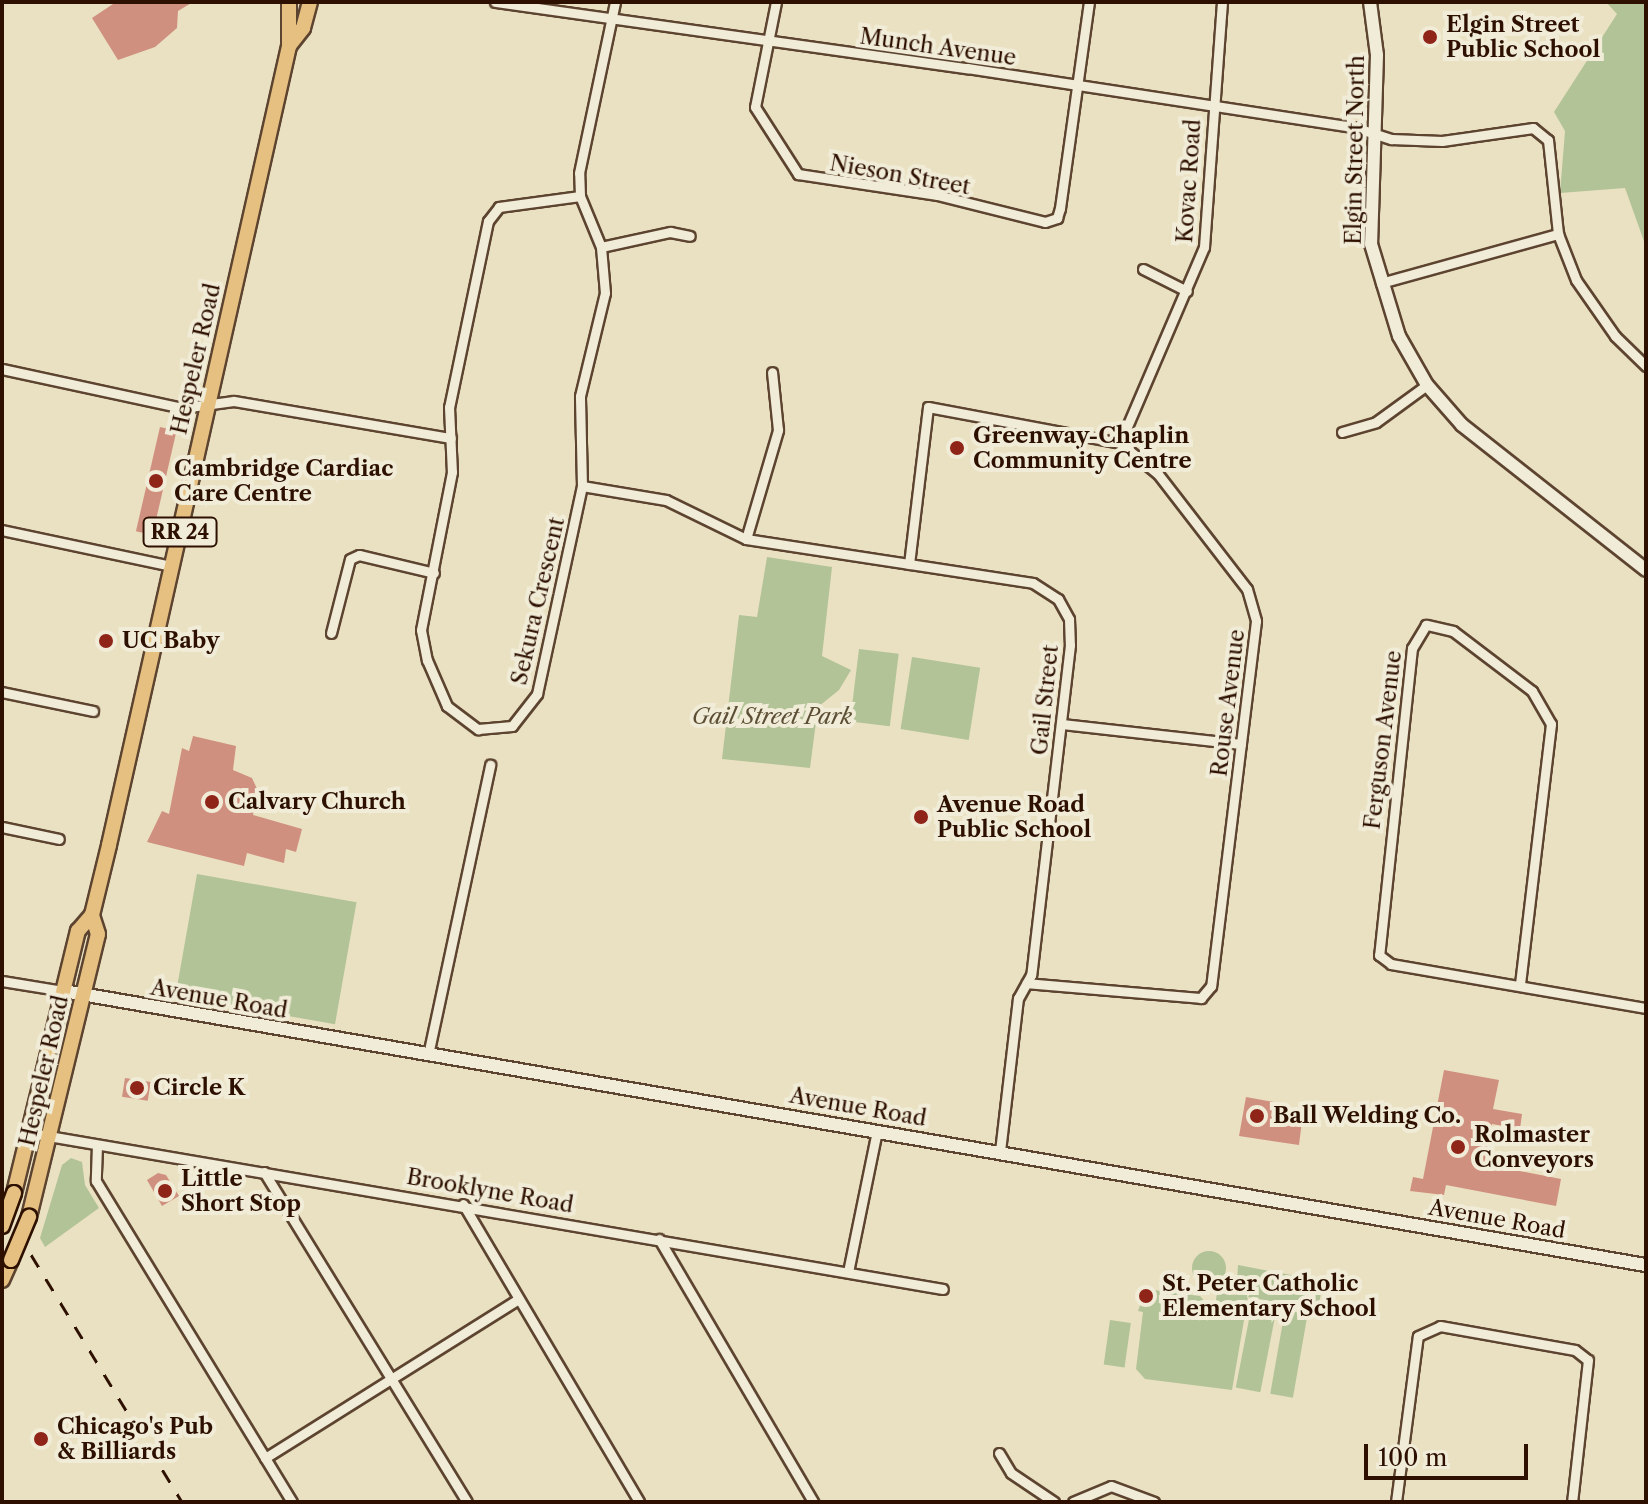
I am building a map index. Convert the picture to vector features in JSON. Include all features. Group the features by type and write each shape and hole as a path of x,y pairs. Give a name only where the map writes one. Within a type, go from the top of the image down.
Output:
{"main road":[{"name":"Hespeler Road","path":"289,2 284,24 289,46"},
{"name":"Hespeler Road","path":"2,1226 31,1133 78,931 92,915 289,46 303,28 310,2"},
{"name":"Hespeler Road","path":"2,1280 29,1217 52,1139 98,934 92,915"}],"street":[{"name":"Munch Avenue","path":"495,2 1213,106 1373,135 1430,141 1519,129 1544,133 1558,234"},
{"name":"Sekura Crescent","path":"580,196 499,207 488,221 449,407 452,472 421,630 434,681 463,723 478,729 512,726 537,694 582,486 580,396 605,293 601,247 580,196 586,133 615,2"},
{"path":"768,41 776,2"},
{"path":"1077,87 1089,2"},
{"name":"Kovac Road","path":"1120,443 1204,247 1222,2"},
{"name":"Elgin Street North","path":"1370,2 1377,55 1371,244 1399,336 1427,385 1502,461 1646,570"},
{"name":"Nieson Street","path":"768,41 755,107 798,174 937,195 1045,222 1057,218 1060,208 1077,87"},
{"path":"601,247 670,232 690,236"},
{"path":"1381,283 1558,234 1593,309 1644,360"},
{"path":"1143,269 1187,291"},
{"path":"2,369 182,408 234,401 451,438"},
{"path":"746,539 778,430 772,372"},
{"path":"1342,432 1376,422 1427,385"},
{"name":"Rouse Avenue","path":"909,564 928,407 1120,443 1158,474 1247,589 1256,621 1217,971 1201,998 1027,983"},
{"name":"Gail Street","path":"582,486 658,498 746,539 1033,583 1058,599 1069,619 1070,645 1062,724 1027,983 1018,998 1000,1152"},
{"path":"2,530 172,566"},
{"path":"331,633 350,559 359,555 434,573"},
{"name":"Ferguson Avenue","path":"1520,984 1551,724 1532,691 1453,631 1426,625 1412,648 1379,955 1391,964 1646,1008"},
{"path":"2,692 93,711"},
{"path":"1062,724 1241,744"},
{"path":"428,1055 490,765"},
{"path":"2,827 59,839"},
{"path":"2,981 64,991"},
{"name":"Avenue Road","path":"64,991 1646,1265"},
{"path":"848,1272 877,1131"},
{"name":"Brooklyne Road","path":"31,1133 52,1139 463,1204 943,1289"},
{"path":"97,1145 96,1181 292,1502"},
{"path":"264,1172 467,1502"},
{"path":"463,1204 639,1502"},
{"path":"659,1239 813,1502"},
{"path":"265,1458 518,1299"},
{"path":"1396,1502 1418,1336 1440,1326 1575,1350 1588,1360 1572,1502"},
{"path":"999,1453 1011,1473 1054,1502"},
{"path":"1073,1502 1111,1486 1154,1502"}],"green space":[{"path":"1606,2 1646,2 1645,244 1625,188 1560,193 1565,131 1554,112 1617,14"},
{"name":"Gail Street Park","path":"767,557 832,567 822,656 851,670 839,690 818,707 810,768 722,759 739,615 757,617"},
{"path":"859,649 899,654 890,726 850,721"},
{"path":"912,657 980,668 969,740 901,729"},
{"path":"197,874 357,902 335,1024 175,996"},
{"path":"71,1158 82,1162 85,1185 99,1208 45,1247 40,1238 62,1165"},
{"path":"1209,1251 1221,1256 1226,1268 1221,1280 1209,1285 1197,1280 1192,1268 1197,1256"},
{"path":"1238,1265 1323,1281 1318,1310 1248,1297 1232,1390 1145,1379 1136,1369 1143,1312 1138,1311 1146,1289 1200,1296 1214,1312 1217,1293 1236,1295"},
{"path":"1252,1304 1277,1309 1260,1392 1236,1387"},
{"path":"1285,1310 1308,1314 1293,1398 1270,1394"},
{"path":"1110,1320 1131,1323 1125,1367 1104,1365"}],"building":[{"path":"116,2 193,2 178,11 177,28 155,47 118,60 92,18"},
{"name":"Cambridge Cardiac Care Centre","path":"160,427 177,431 152,535 136,531"},
{"name":"Calvary Church","path":"193,736 236,746 233,770 252,778 258,791 253,815 302,829 296,852 286,849 284,863 247,853 244,866 147,842 162,811 169,814 182,748 189,751"},
{"name":"Rolmaster Conveyors","path":"1444,1070 1499,1080 1493,1109 1522,1114 1520,1129 1492,1124 1484,1164 1561,1179 1556,1206 1446,1185 1444,1195 1410,1191 1413,1177 1423,1179"},
{"name":"Circle K","path":"125,1078 151,1082 148,1101 122,1097"},
{"path":"1246,1097 1274,1102 1271,1116 1302,1121 1299,1145 1239,1136"},
{"name":"Little Short Stop","path":"158,1173 166,1175 179,1196 162,1206 147,1180"}],"railway":[{"path":"2,1207 182,1502"}],"place":[{"name":"Elgin Street Public School","path":"1430,37"},
{"name":"Greenway-Chaplin Community Centre","path":"957,448"},
{"name":"Cambridge Cardiac Care Centre","path":"156,481"},
{"name":"UC Baby","path":"106,641"},
{"name":"Calvary Church","path":"212,802"},
{"name":"Avenue Road Public School","path":"921,817"},
{"name":"Circle K","path":"137,1088"},
{"name":"Ball Welding Co.","path":"1257,1116"},
{"name":"Rolmaster Conveyors","path":"1458,1147"},
{"name":"Little Short Stop","path":"165,1191"},
{"name":"St. Peter Catholic Elementary School","path":"1146,1296"},
{"name":"Chicago's Pub & Billiards","path":"41,1439"}]}
